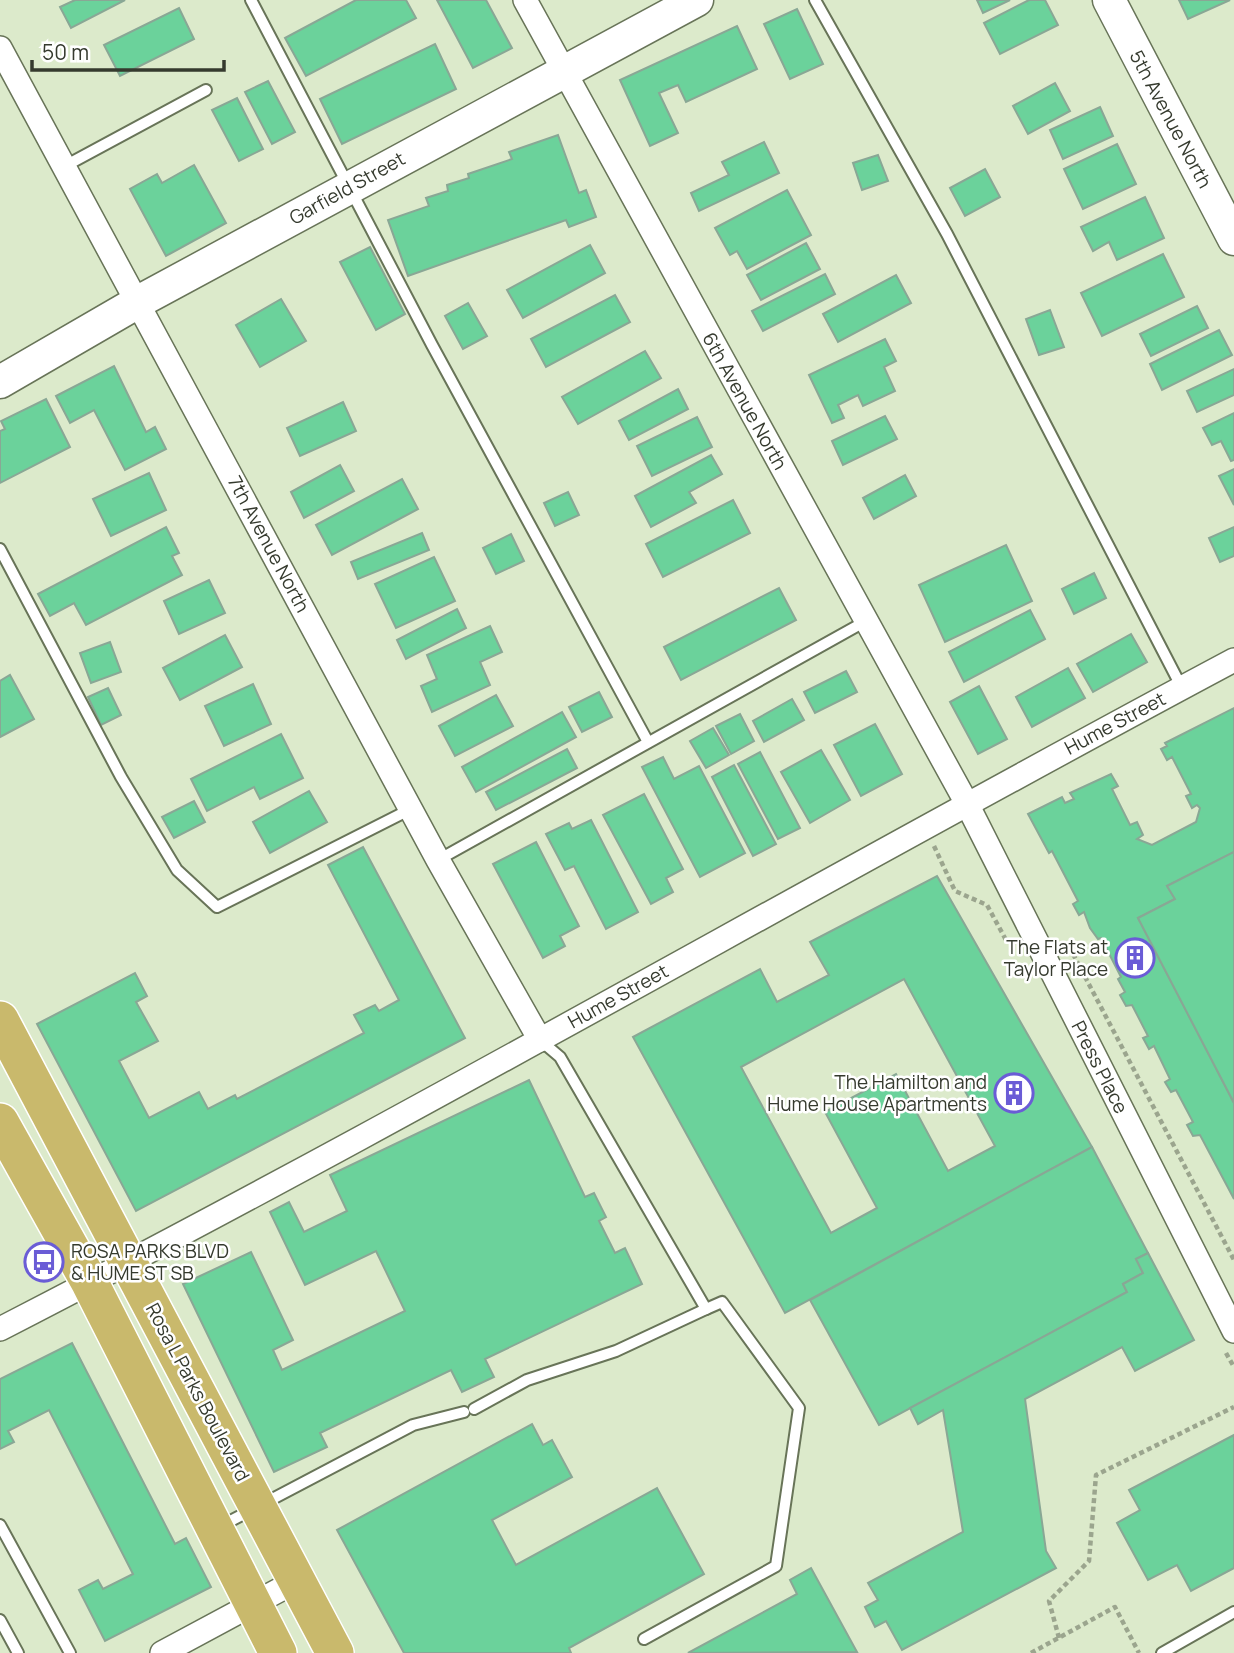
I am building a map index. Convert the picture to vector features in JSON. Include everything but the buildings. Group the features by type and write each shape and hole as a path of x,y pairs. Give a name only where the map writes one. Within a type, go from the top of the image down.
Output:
{"main road":[{"name":"Rosa L Parks Boulevard","path":"0,1020 130,1261 335,1653"},
{"path":"0,1122 90,1283 278,1653"}],"street":[{"name":"6th Avenue North","path":"525,0 966,802"},
{"name":"Garfield Street","path":"0,382 138,302 697,0"},
{"name":"5th Avenue North","path":"1109,0 1234,239"},
{"name":"7th Avenue North","path":"0,48 438,860 540,1040"},
{"name":"Hume Street","path":"0,1329 540,1040 966,802 1234,660"},
{"name":"Press Place","path":"966,802 1234,1331"},
{"path":"162,1653 298,1580"}],"lane":[{"path":"251,0 351,186 432,345 648,742"},
{"path":"815,0 947,234 1182,688"},
{"path":"65,166 206,90"},
{"path":"0,549 121,777 177,870 217,907 411,809"},
{"path":"438,860 866,621"},
{"path":"540,1040 559,1057 706,1309"},
{"path":"214,1530 413,1425 469,1411 527,1380 617,1351 722,1302 799,1408 776,1566 643,1639"},
{"path":"0,1525 70,1653"},
{"path":"1162,1653 1234,1612"},
{"path":"0,1620 18,1653"}],"path":[{"path":"1069,947 1234,1260"},
{"path":"1059,1638 1049,1601 1089,1561 1097,1475 1234,1407"},
{"path":"1031,1653 1115,1607 1139,1653"}],"place":[{"name":"The Flats at Taylor Place","path":"1135,958"},
{"name":"The Hamilton and Hume House Apartments","path":"1014,1093"},
{"name":"ROSA PARKS BLVD & HUME ST SB","path":"44,1262"}]}
